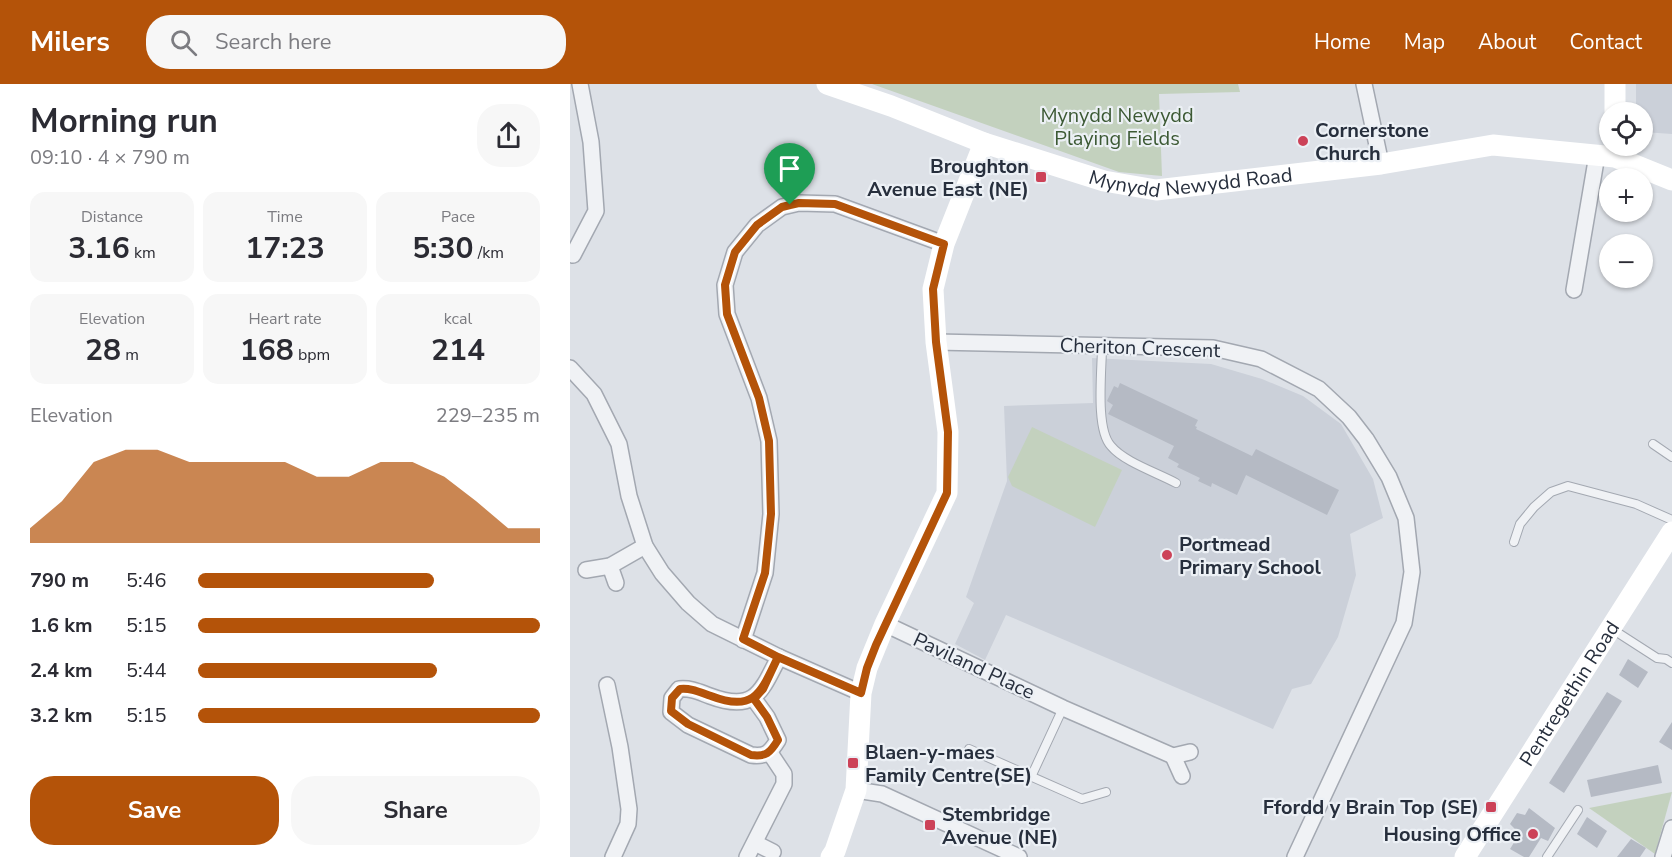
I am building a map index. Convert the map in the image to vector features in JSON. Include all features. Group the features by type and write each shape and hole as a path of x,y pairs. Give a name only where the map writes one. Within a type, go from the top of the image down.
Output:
{"street":[{"path":"573,255 596,211 591,142 580,84"},
{"name":"Mynydd Newydd Road","path":"827,84 891,106 984,143 1104,181 1156,190 1381,164 1493,145 1599,151"},
{"path":"1364,84 1381,164"},
{"path":"1616,84 1616,102"},
{"path":"831,857 836,851 856,790 861,693 867,668 885,624 947,493 948,432 936,342 933,289 944,244 984,143"},
{"path":"1574,290 1608,156"},
{"name":"Mynydd Newydd Road","path":"1618,156 1672,180"},
{"path":"743,639 765,573 771,514 769,441 759,398 727,314 725,285 735,252 757,225 782,207 799,203 835,204 944,244"},
{"name":"Cheriton Crescent","path":"936,342 1213,348 1261,359 1319,389 1349,417 1366,439 1389,477 1406,518 1412,572 1404,623 1296,857"},
{"path":"570,368 594,394 619,444 629,496 645,546 662,573 688,603 712,624 778,657 861,693"},
{"name":"Pentregethin Road","path":"1465,857 1672,532"},
{"path":"586,570 610,566 645,546"},
{"path":"610,566 616,583"},
{"name":"Paviland Place","path":"885,624 1063,708 1173,756"},
{"path":"754,699 767,717 778,740 770,753 762,757 751,755 688,724 671,711 672,698 680,689 691,688 733,704 754,699 763,689 778,657"},
{"path":"607,685 620,747 628,809 628,824 613,857"},
{"path":"620,747 636,745"},
{"path":"1182,776 1173,756 1190,752"},
{"path":"770,753 784,774 784,784 751,850 773,852"},
{"path":"856,790 882,794 1018,857"},
{"path":"1663,857 1672,828"}],"lane":[{"path":"783,179 790,205"},
{"path":"1102,346 1101,418 1106,439 1110,446 1124,456 1176,483"},
{"path":"1653,444 1672,457"},
{"path":"1514,542 1520,524 1534,507 1551,492 1568,486 1636,504 1672,520"},
{"path":"1611,628 1657,658 1672,663"},
{"path":"1031,777 1063,708"},
{"path":"969,749 1082,799 1106,792"},
{"path":"1546,857 1578,810"}],"shaded area":[{"path":"1636,84 1672,84 1672,134 1653,133 1653,102 1636,102"},
{"name":"Portmead Primary School","path":"1092,358 1211,364 1262,379 1303,396 1341,424 1373,479 1383,518 1350,534 1356,575 1338,637 1311,684 1292,689 1273,729 1006,615 985,660 955,644 974,603 966,597 1007,481 1004,406 1093,403"}],"green space":[{"name":"Mynydd Newydd Playing Fields","path":"872,84 1238,84 1240,92 1159,94 1162,176 1119,172"},
{"path":"1032,427 1122,470 1095,527 1012,486 1008,477"},
{"path":"1672,792 1655,854 1589,808"}],"building":[{"path":"1120,383 1198,420 1196,429 1252,456 1256,449 1339,490 1327,515 1246,475 1237,495 1212,483 1211,487 1198,481 1200,478 1177,467 1179,464 1168,458 1174,446 1108,414 1113,405 1107,401 1114,386 1118,388"},
{"path":"1628,659 1648,672 1638,688 1619,675"},
{"path":"1607,692 1622,701 1564,793 1549,783"},
{"path":"1672,722 1672,750 1659,742"},
{"path":"1658,765 1662,783 1591,797 1587,780"},
{"name":"Housing Office","path":"1529,808 1555,828 1548,841 1541,838 1529,857 1524,857 1510,849 1515,841 1511,838 1516,830 1510,824 1517,813 1525,815"},
{"path":"1587,817 1607,831 1597,848 1577,834"},
{"path":"1631,839 1646,848 1640,857 1617,857"}],"place":[{"name":"Cornerstone Church","path":"1303,141"},
{"name":"Broughton Avenue East (NE)","path":"1041,177"},
{"name":"Portmead Primary School","path":"1167,555"},
{"name":"Blaen-y-maes Family Centre(SE)","path":"853,763"},
{"name":"Ffordd y Brain Top (SE)","path":"1491,807"},
{"name":"Stembridge Avenue (NE)","path":"930,825"},
{"name":"Housing Office","path":"1533,834"}],"route":[{"path":"790,205 782,207 757,225 735,252 725,285 727,314 759,398 769,441 771,514 765,573 743,639 778,657 763,689 754,699 767,717 778,740 770,753 762,757 751,755 688,724 671,711 672,698 680,689 691,688 733,704 754,699 763,689 778,657 861,693 876,645 947,493 948,432 936,342 933,289 944,244 835,204 790,205"}]}
